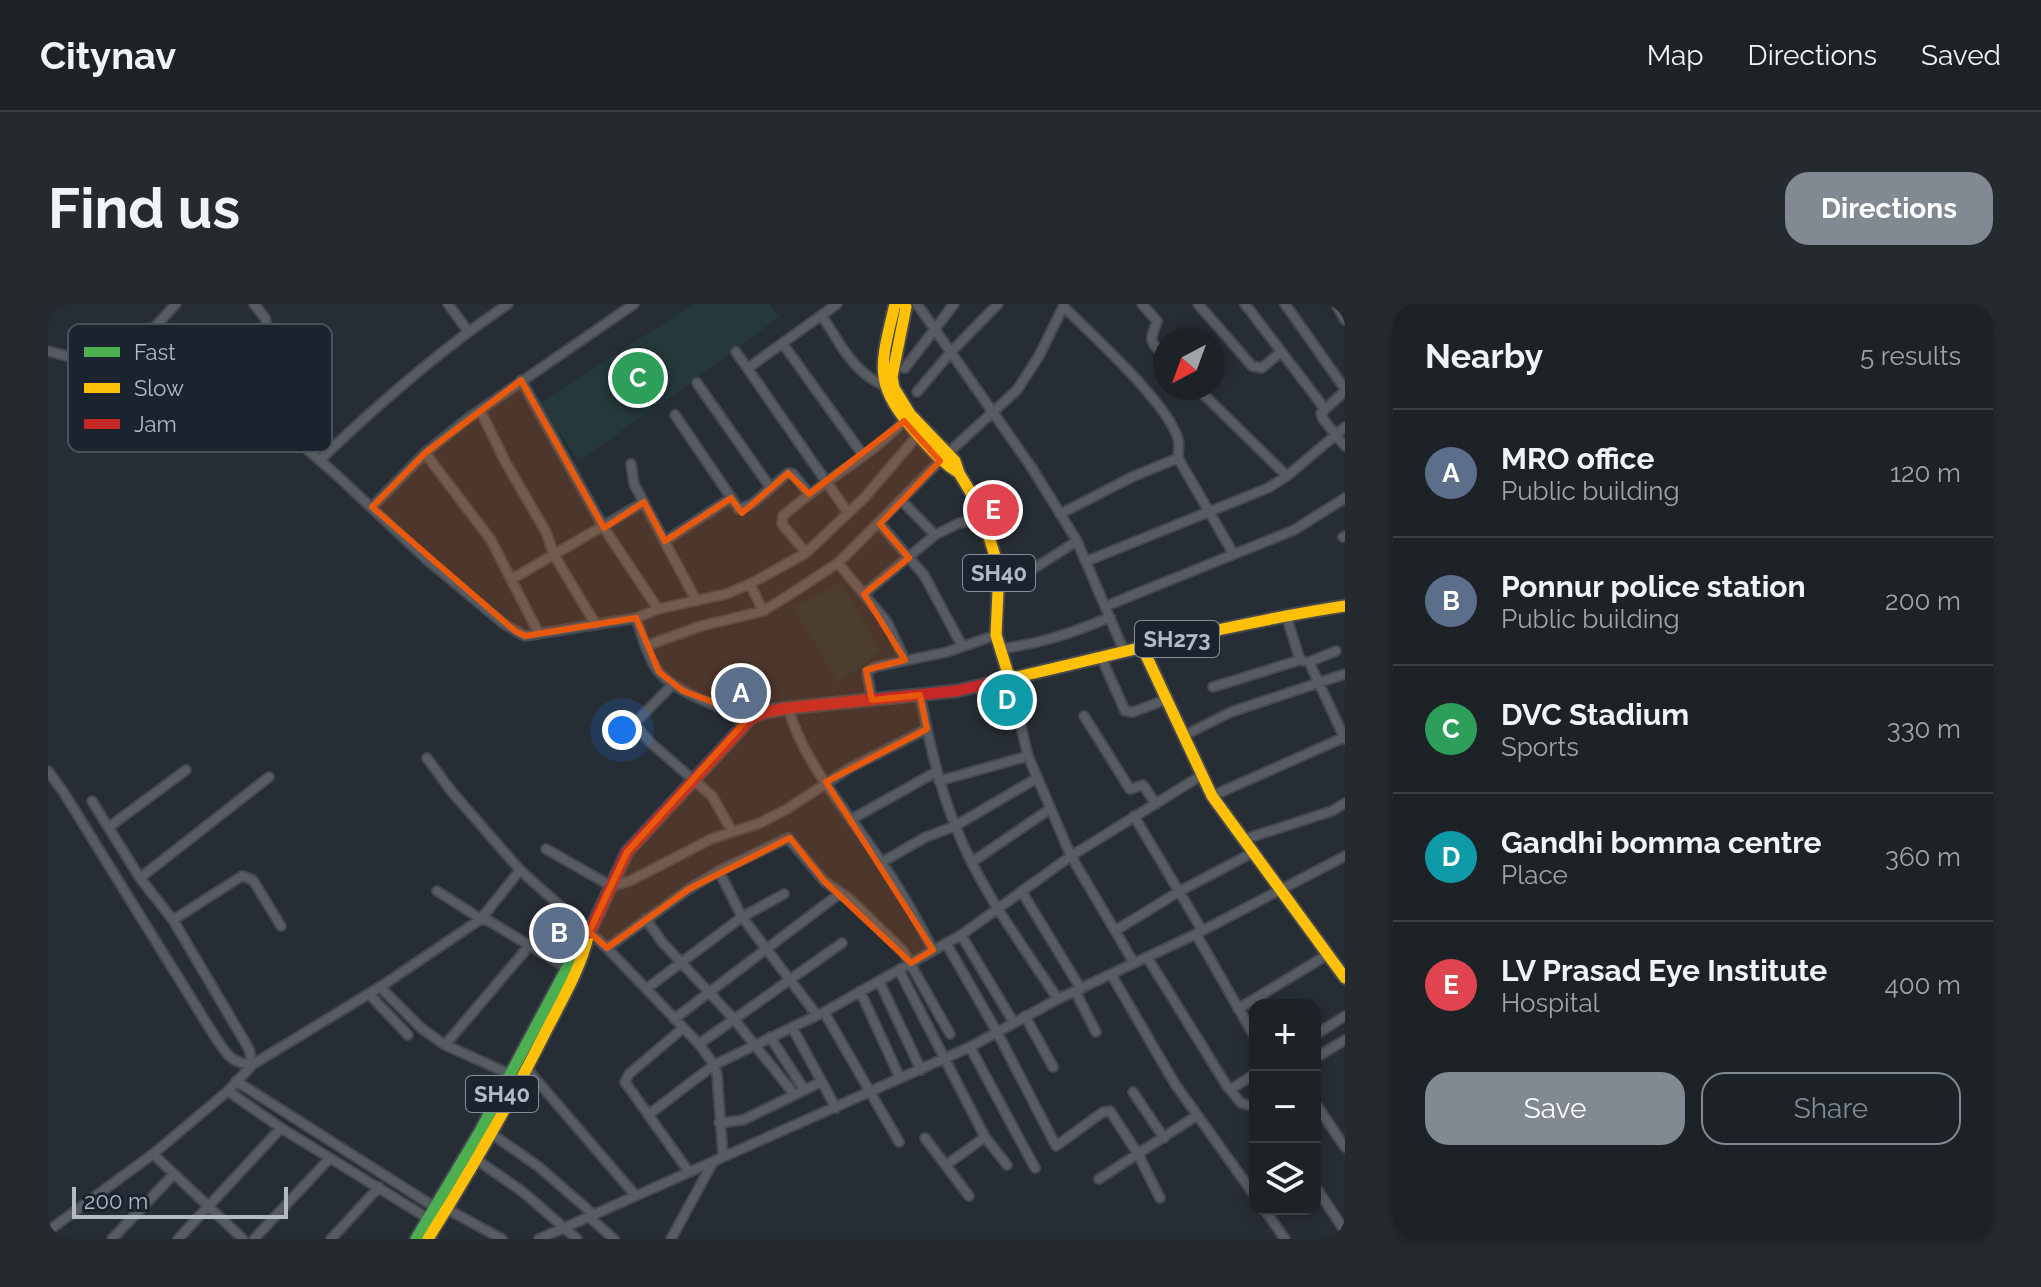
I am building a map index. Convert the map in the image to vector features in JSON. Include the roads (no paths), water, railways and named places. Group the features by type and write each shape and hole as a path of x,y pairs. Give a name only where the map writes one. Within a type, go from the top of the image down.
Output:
{"main road":[{"path":"881,384 881,367 895,304"},
{"name":"SH40","path":"416,1239 477,1160 492,1134 583,958 589,932 627,852 737,731 750,719 765,712 956,691 1010,680 996,635 999,585 995,550 984,518 959,473 910,414 894,388 892,377 904,304"},
{"name":"SH40","path":"881,384 904,421 944,457"},
{"name":"SH273","path":"1010,680 1182,637 1345,606"},
{"path":"1143,649 1212,796 1344,976"},
{"name":"SH40","path":"428,1239 575,953 584,948"}],"street":[{"path":"158,324 176,304"},
{"path":"254,304 266,324"},
{"path":"448,304 468,331"},
{"path":"332,449 380,403 468,331 508,304"},
{"path":"372,507 425,453 480,410 634,304"},
{"path":"748,368 837,304"},
{"path":"917,304 936,327 950,353 1077,541 1124,651"},
{"path":"905,368 954,304"},
{"path":"917,392 998,304"},
{"path":"1142,304 1157,321 1154,328"},
{"path":"1198,304 1252,366 1262,368 1281,352"},
{"path":"1245,304 1325,409"},
{"path":"1285,304 1345,390 1321,416 1345,446"},
{"path":"1336,304 1345,320"},
{"path":"646,646 701,626 763,611 838,563 1028,375 1064,305 1154,400 1179,440 1178,458 1233,553"},
{"path":"822,316 858,369 881,384"},
{"path":"783,344 863,455"},
{"path":"48,351 68,356"},
{"path":"736,352 848,513"},
{"path":"521,380 604,528 658,609"},
{"path":"697,383 770,487"},
{"path":"1209,400 1287,476"},
{"path":"480,410 546,532 554,555 596,625"},
{"path":"675,415 739,509 791,473 809,494"},
{"path":"806,553 781,522 783,516 825,481 888,438 904,421"},
{"path":"1087,561 1268,488 1345,427"},
{"path":"310,452 403,539 504,624 525,636 636,618 658,609 726,594 750,584 806,553 865,497 918,435"},
{"path":"320,460 328,452"},
{"path":"425,453 491,540 539,634"},
{"path":"1060,514 1178,458"},
{"path":"631,464 634,484 696,600"},
{"path":"665,541 731,498"},
{"path":"1106,606 1294,530 1345,498"},
{"path":"901,500 935,535"},
{"path":"512,579 644,502"},
{"path":"864,594 935,535 959,523 984,518"},
{"path":"880,524 924,575 962,646"},
{"path":"999,585 1047,561 1077,541"},
{"path":"838,563 887,622 905,660"},
{"path":"750,584 763,611"},
{"path":"1212,796 1345,738 1304,661 1286,615"},
{"path":"999,649 1034,645 1069,635 1110,617"},
{"path":"636,618 659,672 673,684 683,691 744,714 765,712"},
{"path":"872,700 867,672 875,667 937,655 996,635"},
{"path":"1213,687 1336,651"},
{"path":"1102,659 1125,711 1133,712 1165,700"},
{"path":"1183,736 1231,712 1345,674"},
{"path":"1010,680 1028,756 1050,809 1071,856 1134,963"},
{"path":"673,684 634,724 652,744 712,796 732,831"},
{"path":"920,695 938,776 955,826 998,909 1058,999"},
{"path":"788,708 793,726 826,782 882,862 933,950"},
{"path":"1084,716 1130,789 1143,785 1156,804"},
{"path":"546,849 611,886 630,881 711,839 760,823 826,782 927,729"},
{"path":"852,819 938,776 1028,756"},
{"path":"427,758 452,792 520,870 607,948 699,1044 714,1065 723,1156"},
{"path":"109,827 186,770"},
{"path":"48,771 212,1032 232,1061 248,1064"},
{"path":"648,1115 714,1065 820,1013 961,935 1071,856 1202,775"},
{"path":"140,878 269,777"},
{"path":"882,862 926,837 955,826 1037,778"},
{"path":"92,801 140,878 173,920 249,1049 248,1064"},
{"path":"1245,839 1332,811 1345,803"},
{"path":"972,862 1050,809"},
{"path":"1134,816 1180,891 1249,1027"},
{"path":"607,948 719,871 788,838 824,881 852,901 903,951 950,1034"},
{"path":"1116,930 1180,891 1254,852"},
{"path":"539,1239 970,1047 1058,999 1199,932 1345,856"},
{"path":"48,1231 153,1154 228,1091 248,1064 369,994 481,919 520,870"},
{"path":"719,871 742,917 820,1013 899,1142"},
{"path":"173,920 242,876 253,880 281,926"},
{"path":"437,891 567,968"},
{"path":"1022,892 1078,990 1096,1032"},
{"path":"646,989 742,917 784,894"},
{"path":"674,1019 839,894"},
{"path":"646,919 680,962 733,1018 794,1094"},
{"path":"961,935 1014,1023"},
{"path":"699,1044 842,943"},
{"path":"946,943 997,1032 1056,1146 1106,1111 1114,1115 1160,1198"},
{"path":"445,1045 529,946"},
{"path":"1238,1009 1327,955"},
{"path":"1147,957 1231,1089 1241,1103 1249,1105"},
{"path":"899,970 985,1137 1007,1165"},
{"path":"1111,974 1196,1116 1206,1124 1249,1187"},
{"path":"879,981 921,1070"},
{"path":"380,987 421,1028 445,1045 512,1075"},
{"path":"860,991 900,1078"},
{"path":"369,994 408,1035"},
{"path":"1025,1016 1053,1067"},
{"path":"1321,1031 1345,1016"},
{"path":"792,1027 836,1108"},
{"path":"683,1028 626,1078 626,1086 689,1172"},
{"path":"770,1037 804,1089"},
{"path":"1321,1054 1345,1040"},
{"path":"970,1047 1035,1168"},
{"path":"527,1069 636,1196"},
{"path":"1231,1089 1249,1078"},
{"path":"236,1081 442,1208 502,1239"},
{"path":"719,1123 743,1120 821,1082"},
{"path":"228,1091 281,1128 429,1219"},
{"path":"1133,1092 1164,1138"},
{"path":"1321,1112 1345,1147"},
{"path":"1099,1179 1196,1116"},
{"path":"178,1239 281,1128"},
{"path":"492,1134 539,1167 614,1239"},
{"path":"946,1165 985,1137"},
{"path":"925,1138 969,1196"},
{"path":"254,1239 342,1148"},
{"path":"153,1154 243,1239"},
{"path":"477,1160 523,1192 577,1239"},
{"path":"671,1239 714,1161"},
{"path":"112,1239 173,1175"},
{"path":"331,1239 379,1187"},
{"path":"1321,1195 1345,1231"},
{"path":"1268,1215 1285,1239"}],"place":[{"name":"DVC Stadium","path":"638,378"},
{"name":"LV Prasad Eye Institute","path":"993,510"},
{"name":"MRO office","path":"741,693"},
{"name":"Gandhi bomma centre","path":"1007,700"},
{"name":"Ponnur police station","path":"559,933"}]}
